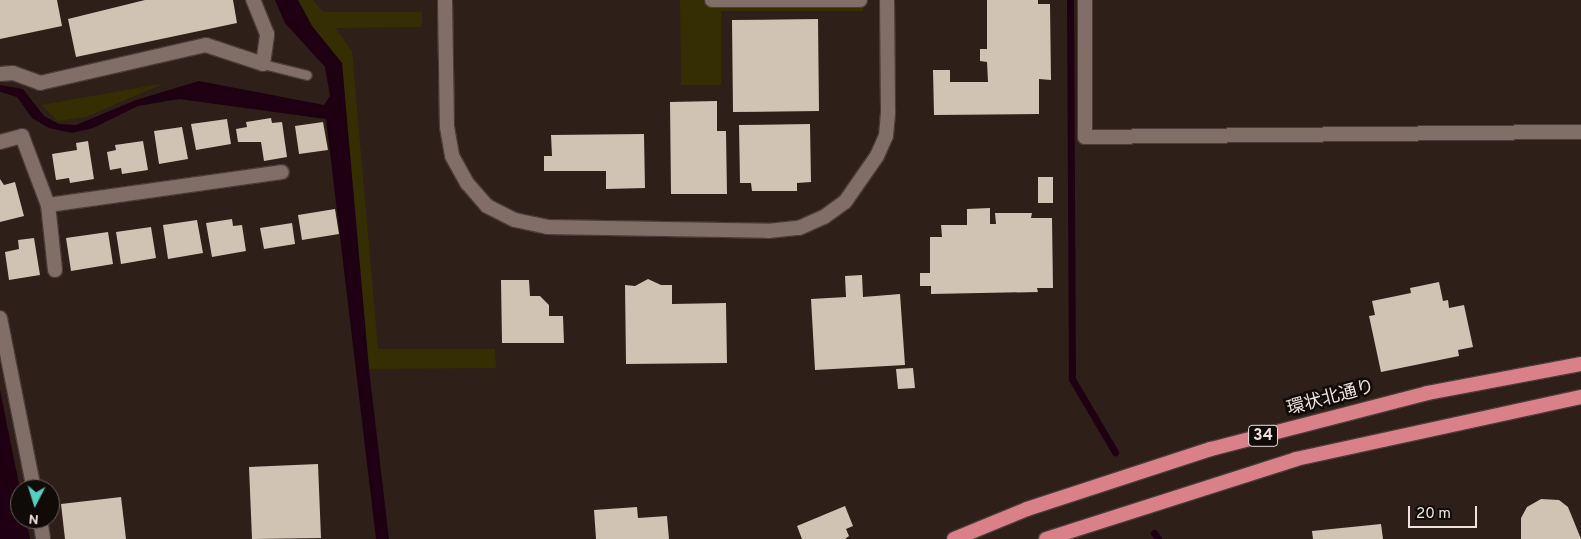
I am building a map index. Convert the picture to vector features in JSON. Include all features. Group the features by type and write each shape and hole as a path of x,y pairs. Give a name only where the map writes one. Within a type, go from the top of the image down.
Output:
{"highway":[{"name":"環状北通り","path":"954,539 1027,510 1211,449 1427,393 1581,364"},
{"name":"34","path":"1046,539 1296,459 1581,397"}],"street":[{"path":"0,74 13,73 40,83 206,45 263,64 267,34 253,0"},
{"path":"445,0 447,127 452,156 467,184 487,206 515,220 547,227 768,231 799,228 824,217 845,202 877,156 886,136 888,111 887,0"},
{"path":"712,0 860,0"},
{"path":"1085,0 1086,137 1581,132"},
{"path":"0,142 22,136 48,204 55,270"},
{"path":"48,204 282,172"},
{"path":"0,318 32,479"}],"lane":[{"path":"263,64 307,74"}],"shaded area":[{"path":"275,0 298,0 312,26 342,63 369,369 389,539 376,539 326,119 179,99 138,106 93,128 72,133 49,128 32,118 17,97 0,92 0,85 23,89 44,116 59,124 76,125 136,100 199,81 324,105 330,96 325,67 285,23"},
{"path":"298,0 313,0 323,12 422,12 422,27 335,28 352,51 378,349 495,349 496,368 369,369 342,63 312,26"},
{"path":"680,0 863,0 863,11 721,11 721,85 681,85"},
{"path":"165,83 86,117 58,121 41,105"},
{"path":"0,390 18,479 10,479 10,529 28,529 30,539 0,539"}],"building":[{"path":"0,0 57,0 62,26 0,39"},
{"path":"145,0 233,0 237,23 76,57 68,19"},
{"path":"987,0 1038,0 1038,4 1050,4 1051,80 1039,79 1039,114 934,115 933,70 950,70 950,82 988,82 987,62 980,61 980,49 987,49"},
{"path":"818,19 819,111 733,112 732,20"},
{"path":"717,101 717,131 726,131 727,194 671,194 670,102"},
{"path":"271,118 272,123 282,122 287,157 264,161 261,142 238,142 236,129 247,127 246,122"},
{"path":"227,119 231,144 196,150 191,124"},
{"path":"323,122 328,150 299,154 295,126"},
{"path":"810,124 811,182 797,183 797,191 752,191 751,183 740,183 739,125"},
{"path":"182,127 188,159 159,164 154,131"},
{"path":"644,134 645,188 606,189 606,171 544,171 544,156 552,156 551,135"},
{"path":"88,141 94,179 70,183 69,178 56,180 52,154 77,150 76,143"},
{"path":"143,141 148,170 122,174 121,168 110,170 107,152 116,150 115,145"},
{"path":"1038,177 1053,177 1053,203 1038,203"},
{"path":"0,179 4,185 15,182 24,216 0,222"},
{"path":"990,208 990,224 996,224 995,213 1032,213 1031,218 1052,218 1053,288 1037,288 1038,292 931,294 931,286 920,286 920,273 930,273 930,237 942,237 941,225 967,225 967,209"},
{"path":"335,209 339,234 302,240 298,215"},
{"path":"232,219 233,226 242,225 246,251 212,257 206,223"},
{"path":"197,220 203,253 168,259 163,225"},
{"path":"292,223 295,244 264,249 260,228"},
{"path":"151,227 156,258 121,264 116,232"},
{"path":"108,232 113,264 71,271 66,238"},
{"path":"34,238 40,275 9,280 5,252 19,249 18,240"},
{"path":"862,275 863,297 900,294 905,365 815,370 811,299 846,297 845,276"},
{"path":"648,279 661,285 672,285 672,304 726,303 727,363 626,364 625,285 635,286"},
{"path":"501,280 529,280 530,296 540,296 549,305 549,316 563,316 564,343 502,343"},
{"path":"1439,282 1443,301 1448,300 1449,308 1464,305 1473,347 1458,350 1459,356 1381,372 1369,316 1375,315 1372,301 1411,293 1410,288"},
{"path":"913,368 915,388 898,389 896,369"},
{"path":"318,464 321,538 252,539 249,467"},
{"path":"121,497 126,539 65,539 61,504"},
{"path":"1541,499 1559,500 1568,507 1581,539 1521,539 1521,518 1527,507"},
{"path":"845,506 853,526 846,529 849,536 845,539 802,539 797,526"},
{"path":"637,507 638,518 667,516 669,539 596,539 594,510"},
{"path":"1381,524 1383,539 1313,539 1312,531"}],"waterway":[{"path":"1070,0 1072,379 1115,452"},
{"path":"1154,533 1158,539"}]}
